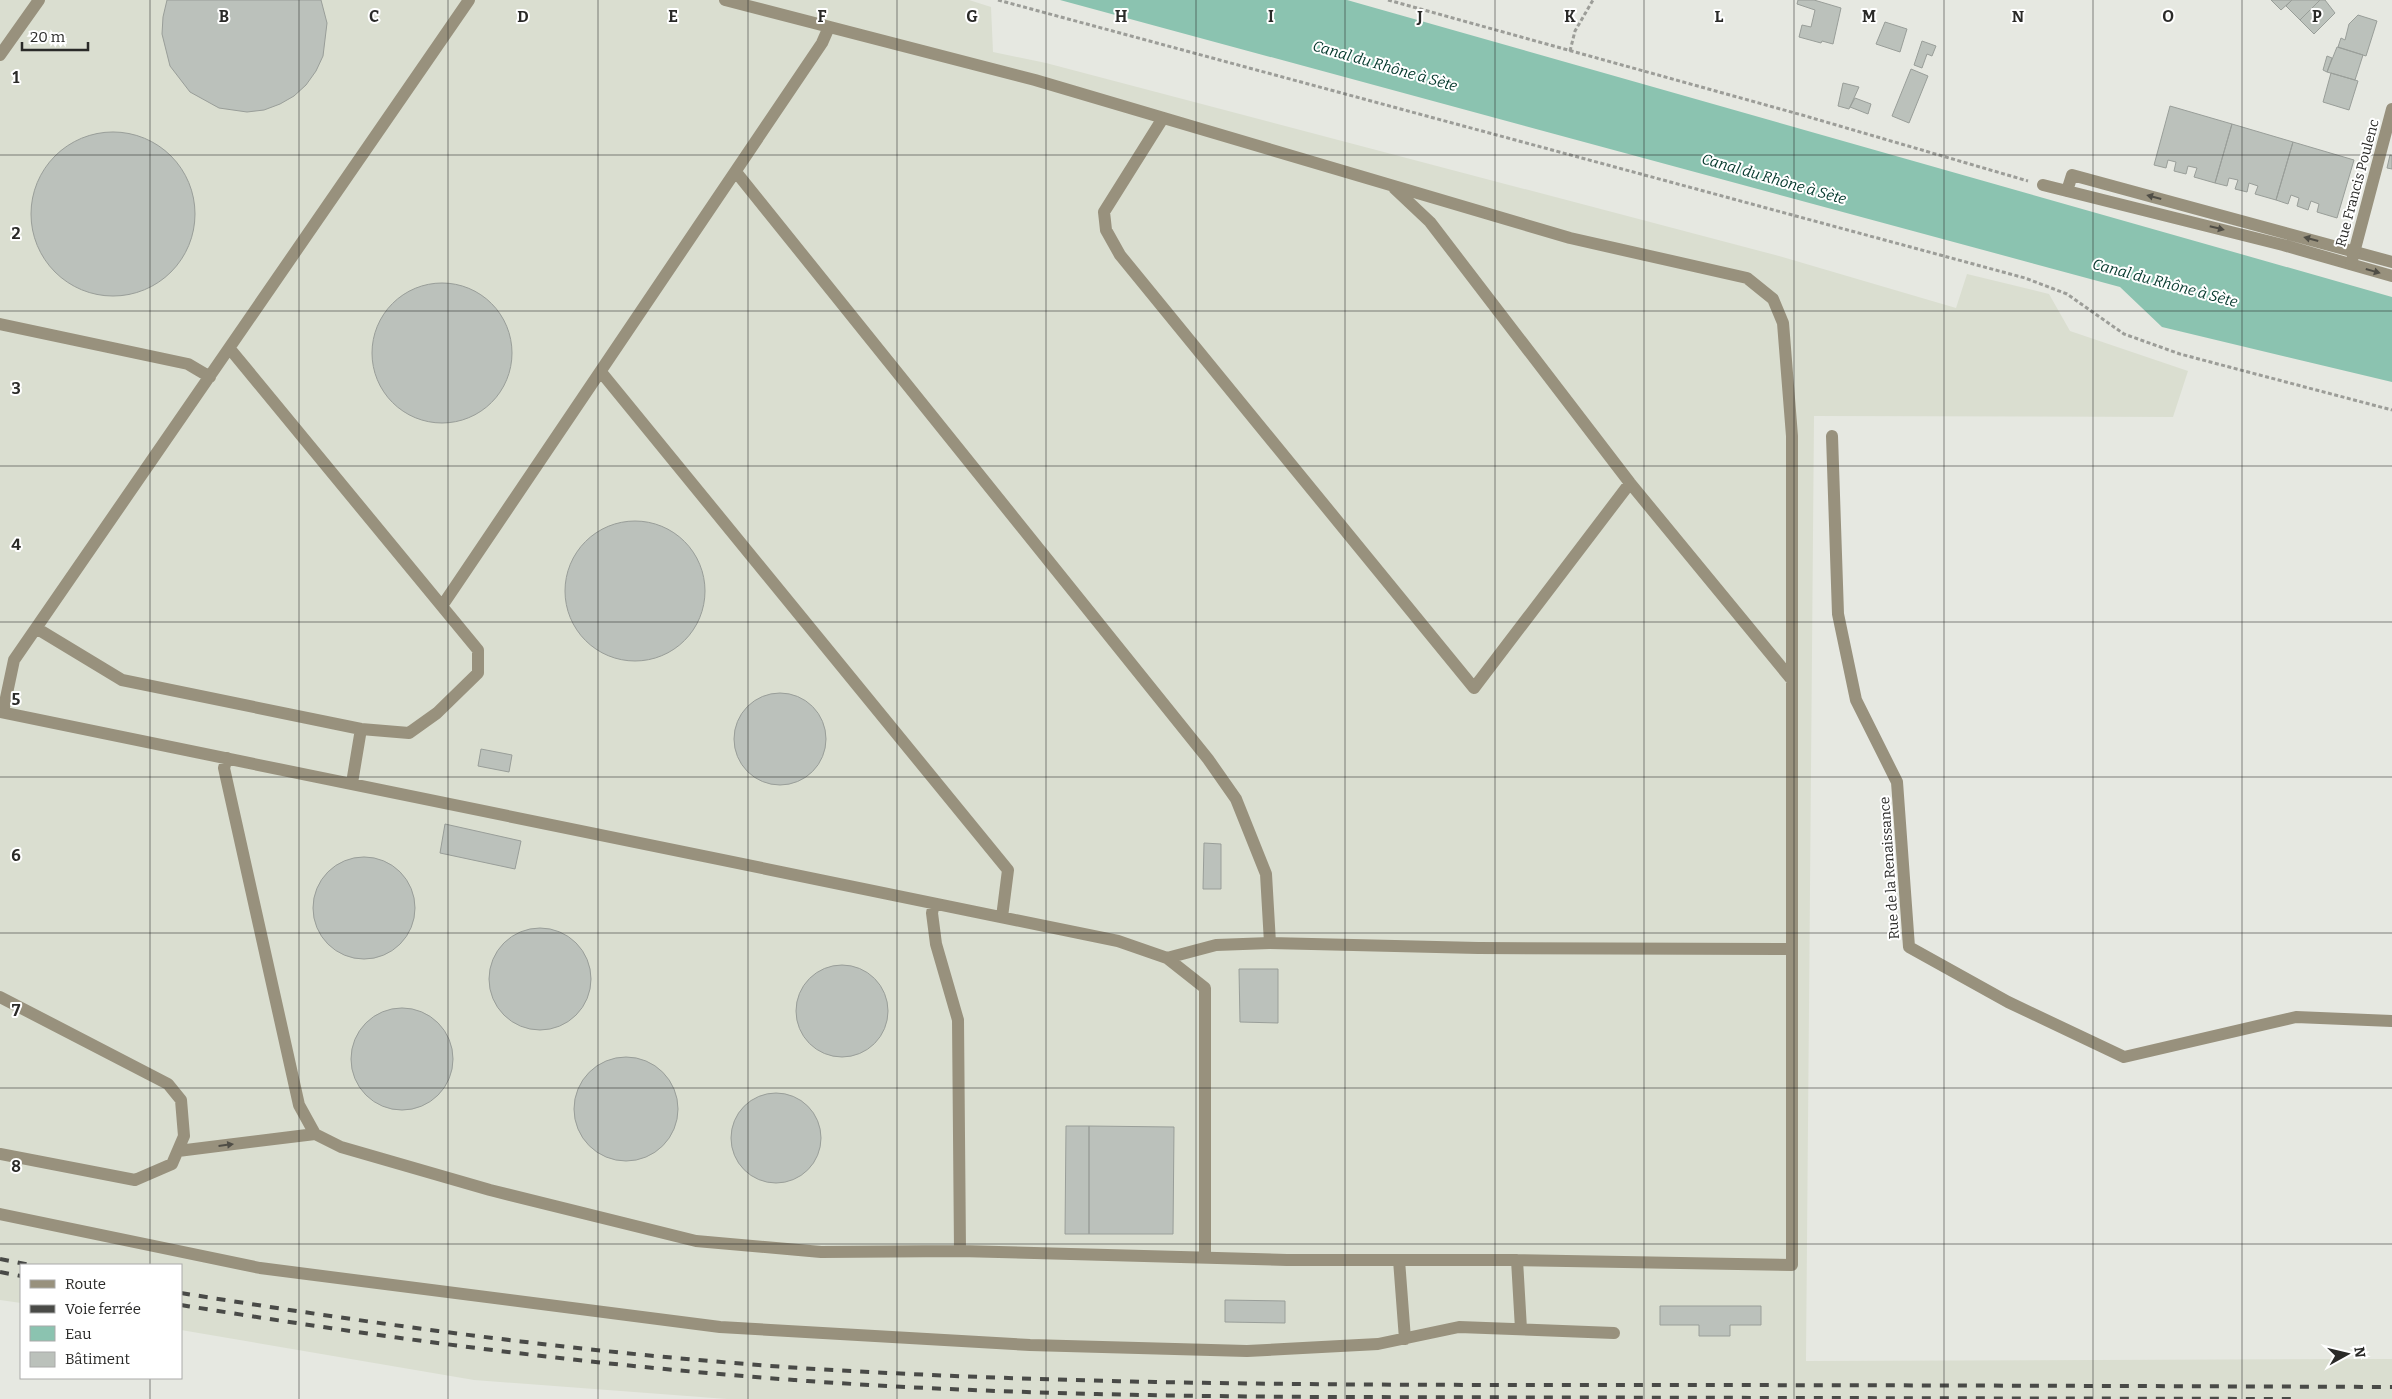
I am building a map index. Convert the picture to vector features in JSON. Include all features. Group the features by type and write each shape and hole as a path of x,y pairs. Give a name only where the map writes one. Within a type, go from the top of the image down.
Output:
{"street":[{"path":"0,55 39,0"},
{"path":"469,0 14,660 2,712 1118,941 1167,958 1205,988 1205,1258"},
{"path":"178,1151 315,1134 341,1147 490,1190 696,1241 821,1252 960,1251 1205,1258 1517,1260 1792,1265 1792,436 1783,323 1773,299 1747,278 1570,238 1035,80 725,0"},
{"path":"442,606 736,172 822,43 829,27"},
{"name":"Rue Francis Poulenc","path":"2351,264 2392,109"},
{"path":"1163,118 1104,212 1106,230 1120,255 1474,688 1630,483"},
{"path":"736,172 1208,759 1236,799 1266,874 1270,943"},
{"path":"2067,191 2072,175 2392,262"},
{"path":"2043,185 2283,245 2392,276"},
{"path":"1393,187 1430,222 1630,483 1792,680"},
{"path":"0,324 188,364 210,376"},
{"path":"36,628 122,680 361,729 409,733 437,713 478,673 478,650 230,349"},
{"path":"601,372 1008,870 1002,918"},
{"name":"Rue de la Renaissance","path":"1832,436 1838,614 1856,700 1898,782 1909,947 2008,1002 2124,1057 2296,1017 2392,1021"},
{"path":"352,783 361,729"},
{"path":"227,758 224,768 299,1105 315,1134"},
{"path":"934,904 932,913 936,944 958,1020 960,1251"},
{"path":"1167,958 1216,944 1270,943 1488,948 1792,950"},
{"path":"0,997 168,1084 181,1100 184,1136 172,1164 136,1180 0,1154"},
{"path":"0,1214 260,1268 720,1327 1030,1345 1247,1351 1378,1344 1458,1327 1614,1333"},
{"path":"1399,1260 1405,1339"},
{"path":"1517,1260 1521,1329"}],"path":[{"path":"998,0 2025,278 2067,294 2124,334 2180,354 2392,410"},
{"path":"1388,0 2043,185"},
{"path":"1570,50 1575,31 1594,0"}],"shaded area":[{"path":"0,0 969,0 991,7 993,52 1046,63 1779,256 1956,308 1967,274 2049,294 2070,331 2188,371 2173,417 1814,416 1806,1361 2392,1359 2392,1399 727,1399 474,1380 182,1330 182,1264 20,1264 20,1303 0,1300"}],"water":[{"name":"Canal du Rhône à Sète","path":"1060,0 1347,0 2392,297 2392,382 2162,327 2120,287"}],"building":[{"path":"167,0 321,0 327,23 323,56 316,71 306,85 294,96 280,104 264,110 247,112 219,108 190,92 170,66 162,34"},
{"path":"1798,0 1814,0 1841,8 1833,44 1799,37 1802,25 1811,27 1815,10 1797,4"},
{"path":"2271,0 2292,0 2281,10"},
{"path":"2292,0 2320,0 2300,20 2286,6"},
{"path":"2320,0 2325,0 2335,13 2314,34 2300,20"},
{"path":"2358,15 2377,21 2366,56 2338,47 2341,38 2345,40 2349,24"},
{"path":"1885,22 1907,29 1900,52 1876,44"},
{"path":"1922,41 1936,46 1932,56 1927,54 1922,68 1914,65"},
{"path":"2337,47 2363,55 2355,80 2327,72"},
{"path":"2327,56 2332,58 2327,72 2323,70"},
{"path":"1911,69 1928,76 1909,123 1892,116"},
{"path":"2331,73 2358,81 2349,110 2323,102"},
{"path":"1843,83 1859,87 1849,109 1838,106"},
{"path":"1855,98 1871,104 1868,114 1850,107"},
{"path":"2170,106 2232,124 2215,183 2194,177 2197,168 2188,166 2186,174 2174,171 2176,162 2168,160 2166,168 2154,165"},
{"path":"2232,124 2293,142 2276,200 2255,194 2258,186 2249,183 2247,192 2235,189 2238,180 2229,178 2227,186 2215,183"},
{"path":"113,132 144,138 171,156 189,183 195,214 189,245 171,272 144,290 113,296 82,290 55,272 37,245 31,214 37,183 55,156 82,138"},
{"path":"2293,142 2354,160 2337,218 2317,212 2319,204 2311,201 2308,210 2297,206 2299,198 2291,195 2288,204 2276,200"},
{"path":"2390,155 2392,156 2392,169 2387,168"},
{"path":"442,283 456,284 469,288 491,304 507,326 511,339 511,367 507,380 491,402 469,418 456,422 442,423 428,422 415,418 393,402 377,380 373,367 372,353 373,339 377,326 393,304 415,288 428,284"},
{"path":"635,521 649,522 662,526 674,532 685,541 694,552 700,564 704,577 704,605 700,618 694,630 685,641 674,650 662,656 649,660 635,661 621,660 608,656 596,650 585,641 576,630 570,618 566,605 565,591 566,577 570,564 576,552 585,541 596,532 608,526 621,522"},
{"path":"780,693 797,697 812,707 822,722 826,739 822,756 812,771 797,781 780,785 763,781 748,771 738,756 734,739 738,722 748,707 763,697"},
{"path":"481,749 512,755 509,772 478,766"},
{"path":"445,824 521,841 515,869 440,853"},
{"path":"1204,843 1221,844 1221,889 1203,889"},
{"path":"364,857 383,861 400,872 411,889 415,908 411,927 400,944 383,955 364,959 345,955 328,944 317,927 313,908 317,889 328,872 345,861"},
{"path":"540,928 560,932 576,943 587,959 591,979 587,999 576,1015 560,1026 540,1030 520,1026 504,1015 493,999 489,979 493,959 504,943 520,932"},
{"path":"842,965 860,969 874,979 884,993 888,1011 884,1029 874,1043 860,1053 842,1057 824,1053 810,1043 800,1029 796,1011 800,993 810,979 824,969"},
{"path":"1239,969 1278,969 1278,1023 1240,1022"},
{"path":"402,1008 421,1012 438,1023 449,1040 453,1059 449,1078 438,1095 421,1106 402,1110 383,1106 366,1095 355,1078 351,1059 355,1040 366,1023 383,1012"},
{"path":"626,1057 646,1061 663,1072 674,1089 678,1109 674,1129 663,1146 646,1157 626,1161 606,1157 589,1146 578,1129 574,1109 578,1089 589,1072 606,1061"},
{"path":"767,1093 785,1093 801,1100 814,1113 821,1129 821,1147 814,1163 801,1176 785,1183 767,1183 751,1176 738,1163 731,1147 731,1129 738,1113 751,1100"},
{"path":"1066,1126 1089,1126 1089,1234 1065,1234"},
{"path":"1089,1126 1174,1127 1173,1234 1089,1234"},
{"path":"1225,1300 1285,1301 1285,1323 1225,1322"},
{"path":"1660,1306 1761,1306 1761,1325 1730,1325 1730,1336 1699,1336 1699,1325 1660,1325"}],"railway":[{"path":"0,1259 25,1264"},
{"path":"0,1272 20,1276"},
{"path":"182,1293 412,1328 567,1347 722,1362 902,1374 1105,1381 1308,1384 2392,1387"},
{"path":"182,1305 333,1329 640,1367 794,1380 926,1388 1125,1395 1258,1397 2294,1399"}]}
